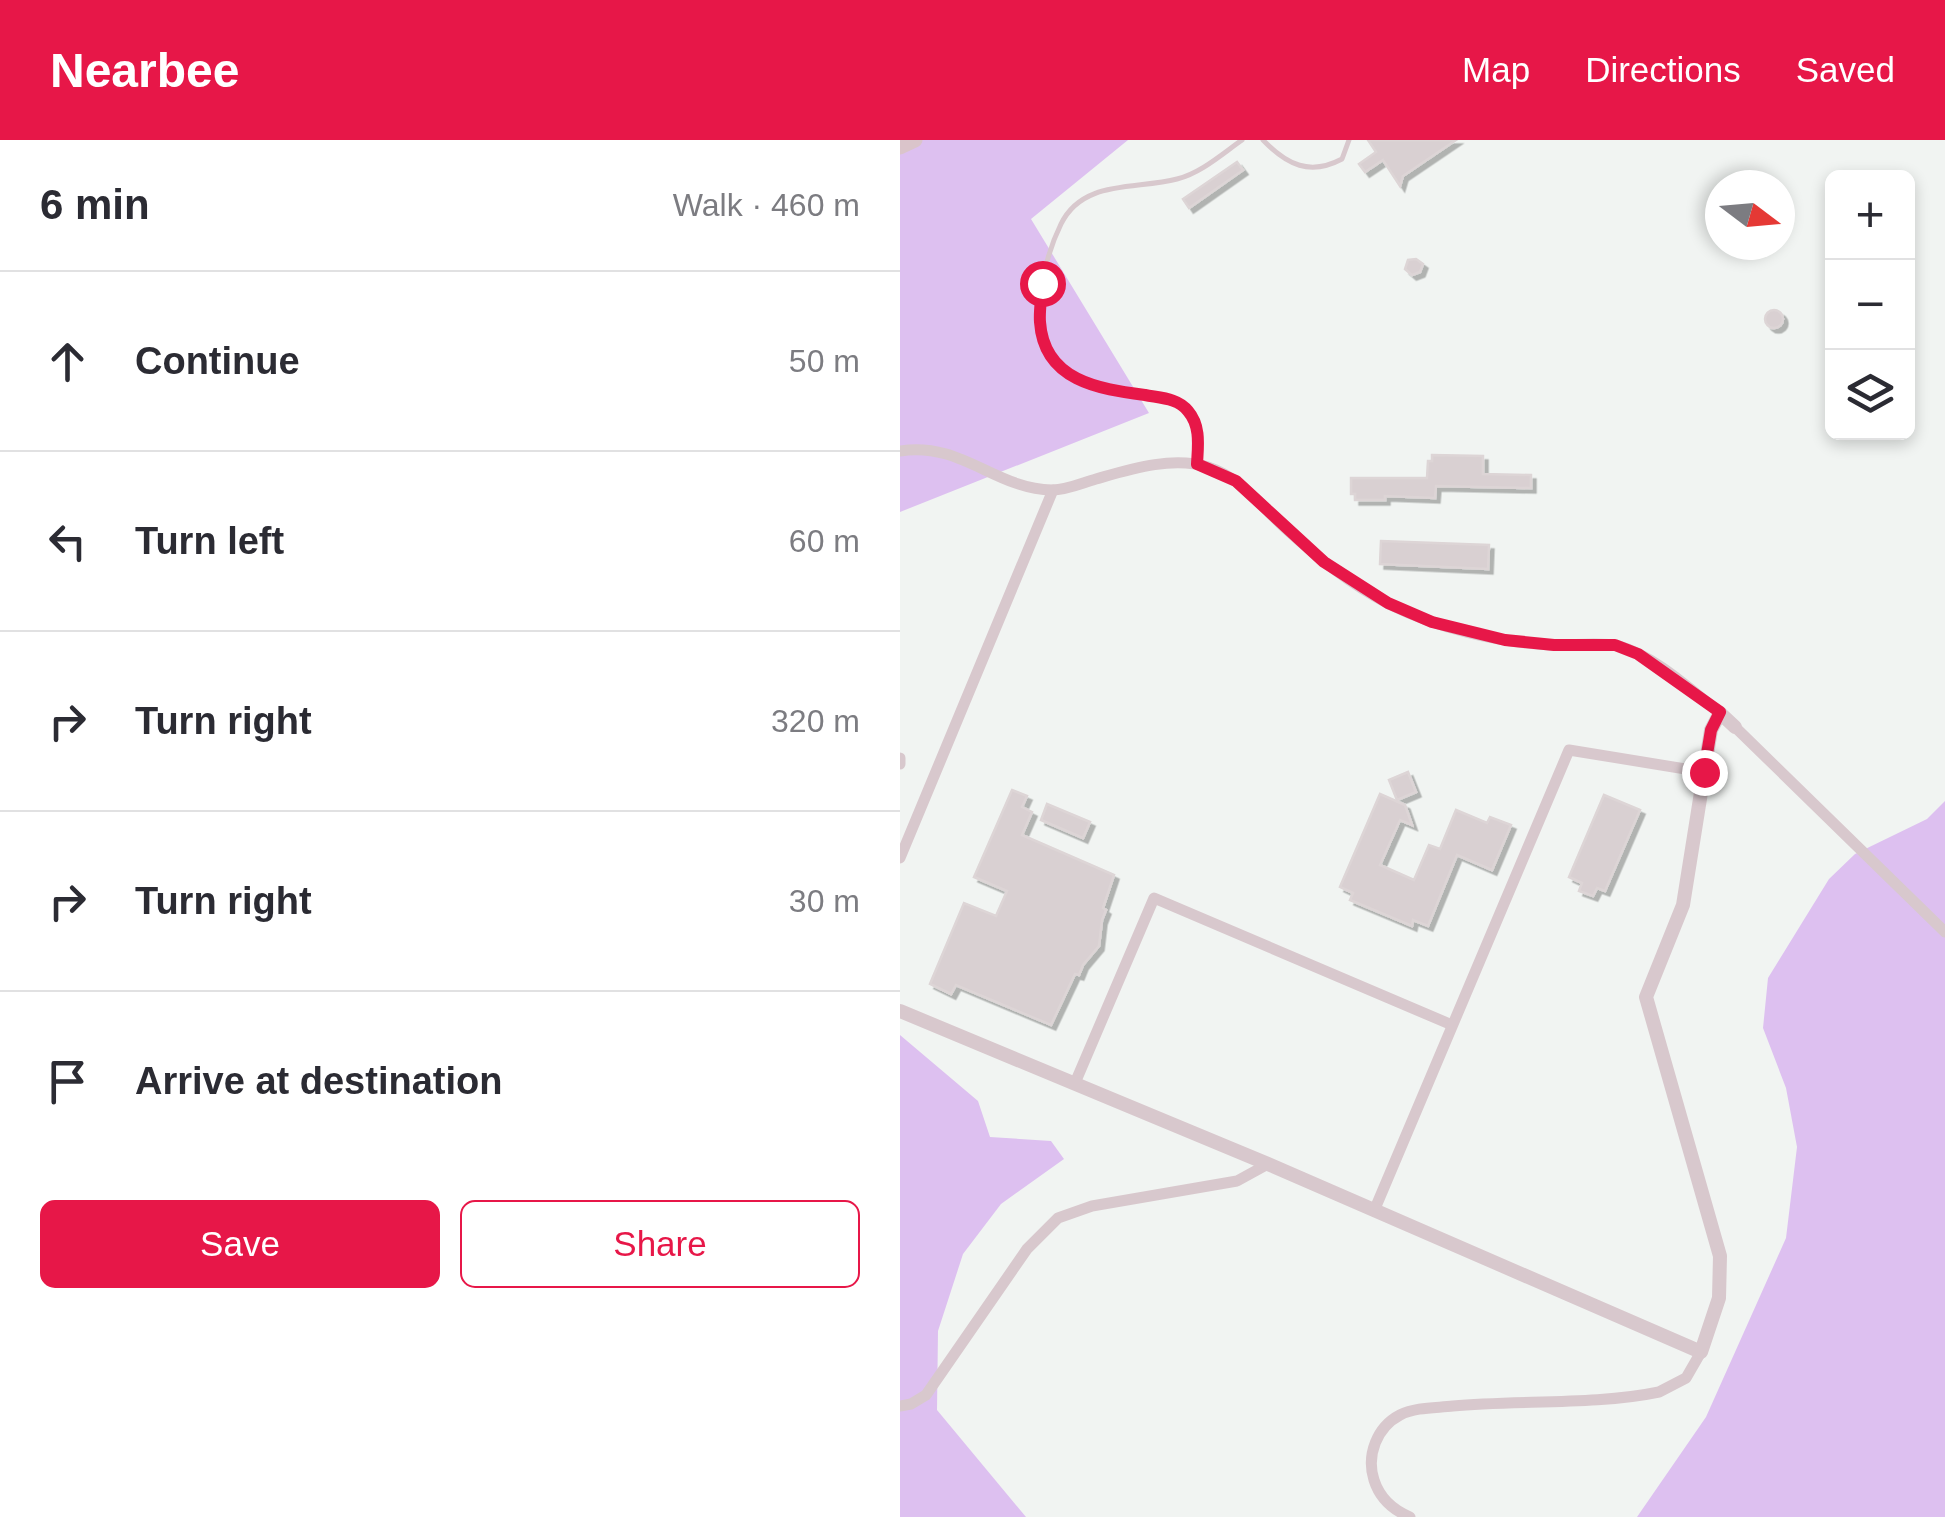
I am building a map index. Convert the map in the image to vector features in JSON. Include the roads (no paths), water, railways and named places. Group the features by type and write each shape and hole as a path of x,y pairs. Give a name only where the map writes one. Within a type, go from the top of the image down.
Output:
{"main road":[{"path":"900,148 915,140"}],"street":[{"path":"900,452 925,450 956,455 1006,480 1054,490 1137,467 1197,464 1236,481 1324,562 1388,603 1432,622 1505,640 1615,645 1638,654 1720,712 1945,932"},
{"path":"900,858 1054,490"},
{"path":"1410,1517 1388,1504 1372,1473 1375,1442 1385,1426 1402,1414 1467,1405 1649,1394 1679,1384 1701,1352 1719,1298 1720,1256 1646,997 1683,905 1711,730 1720,712"},
{"path":"1374,1211 1569,750 1704,772"},
{"path":"1075,1082 1154,898 1452,1025"},
{"path":"900,1011 1268,1164 1701,1352"},
{"path":"900,1406 926,1394 1027,1249 1058,1218 1092,1206 1237,1182 1268,1164"}],"lane":[{"path":"1197,464 1198,434 1188,411 1171,399 1095,388 1072,377 1051,355 1040,325 1042,283 1052,244 1064,219 1083,200 1109,188 1176,180 1200,170 1242,140"},
{"path":"1263,140 1275,153 1311,169 1326,168 1342,159 1349,140"}]}
